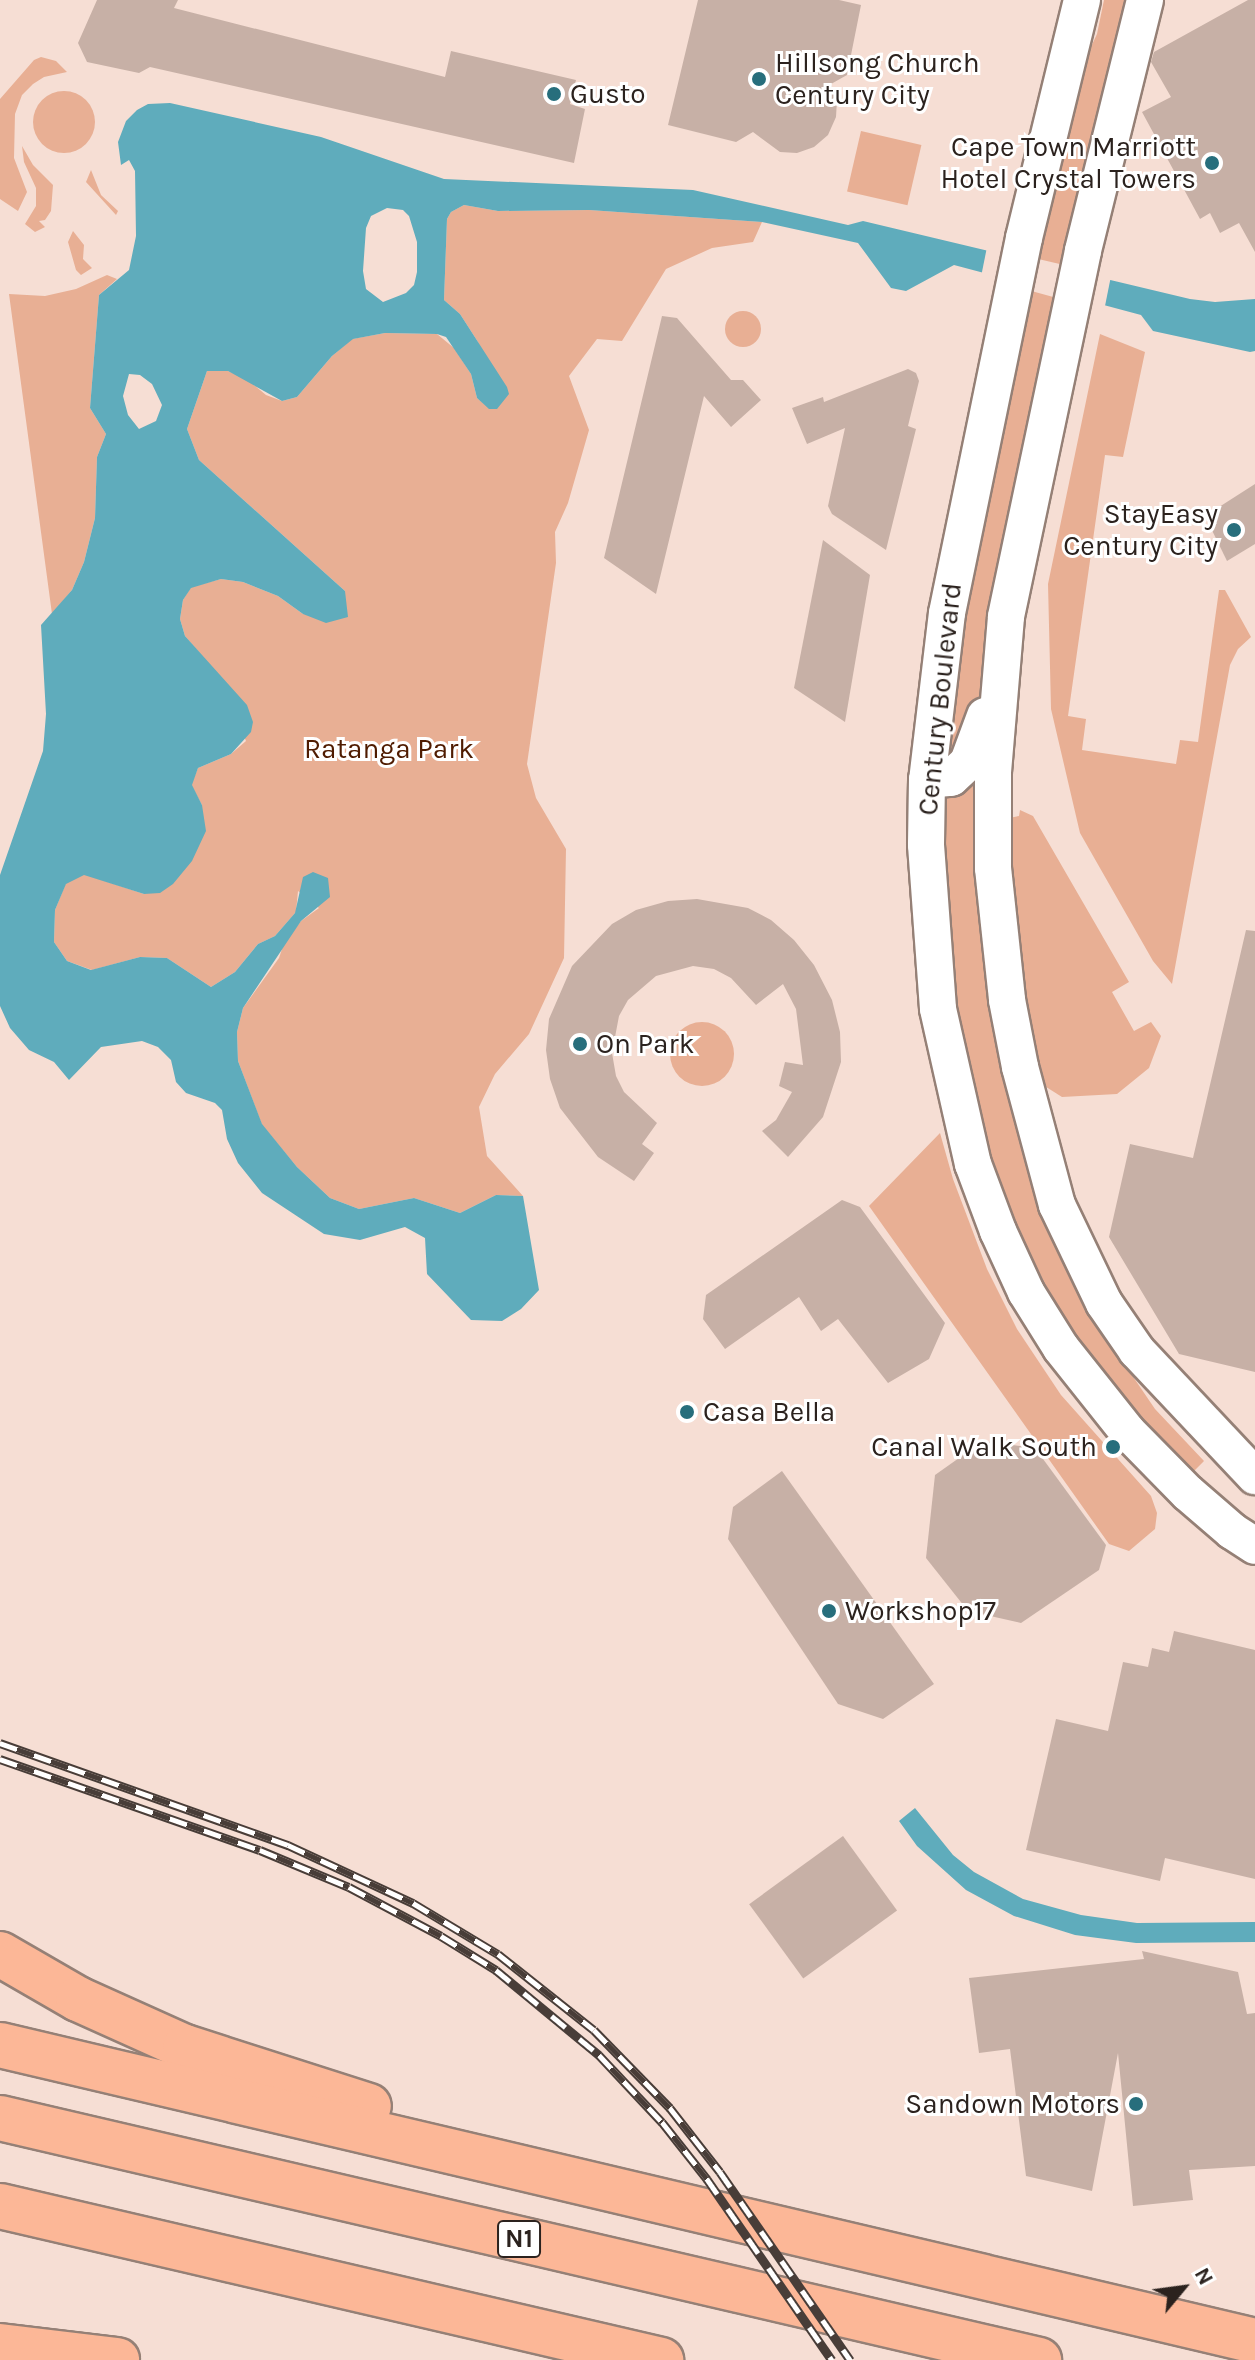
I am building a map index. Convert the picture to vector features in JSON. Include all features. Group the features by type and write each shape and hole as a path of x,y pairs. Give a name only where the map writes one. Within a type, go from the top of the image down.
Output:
{"highway":[{"path":"0,1954 78,1999 185,2047 351,2101 528,2148 593,2183"},
{"path":"0,2045 197,2094 593,2183 1255,2341"},
{"name":"N1","path":"0,2118 1039,2360"},
{"path":"0,2206 661,2360"},
{"path":"0,2346 117,2360"}],"main road":[{"name":"Century Boulevard","path":"1082,0 1024,238 947,613 927,780 926,858 938,1009 973,1164 998,1231 1026,1292 1100,1398 1188,1493 1232,1531 1255,1546"},
{"name":"Century Boulevard","path":"1145,0 1083,251 1006,617 993,771 993,868 1007,1000 1037,1141 1057,1205 1104,1303 1137,1351 1174,1395 1255,1476"},
{"path":"927,780 951,778 968,762 987,710 1006,617"}],"green space":[{"path":"1104,0 1127,0 978,818 1089,1312 1155,1409 1204,1461 1190,1475 1136,1425 1068,1328 1014,1225 986,1152 956,1007 946,928 941,840 947,684 1075,81 1097,34"},
{"path":"41,57 56,61 67,72 44,77 33,84 22,95 15,114 14,158 27,192 18,211 0,199 0,99 34,60"},
{"path":"64,91 86,100 95,122 86,144 64,153 42,144 33,122 42,100"},
{"path":"861,131 921,145 907,205 847,191"},
{"path":"22,146 33,165 53,185 51,211 45,220 39,221 45,227 35,232 25,224 36,206 36,188 24,162"},
{"path":"91,170 101,195 118,211 116,215 86,182"},
{"name":"Ratanga Park","path":"464,205 498,211 589,210 762,222 753,242 712,248 666,269 622,341 597,339 569,376 589,430 568,503 555,532 556,563 527,764 536,798 566,849 564,958 529,1034 495,1074 479,1107 487,1156 523,1196 496,1195 460,1213 414,1198 359,1209 330,1198 297,1167 262,1125 238,1061 237,1032 243,1008 279,958 284,943 301,921 319,908 298,891 296,912 275,936 258,944 235,972 211,987 167,958 140,957 92,970 67,961 54,942 55,910 66,883 84,874 144,894 202,805 191,785 198,768 231,754 246,741 215,671 185,636 180,619 183,600 191,587 221,579 243,582 278,596 303,614 345,591 199,460 187,429 207,371 228,371 248,380 266,395 282,401 297,397 332,356 352,339 385,333 437,334 454,348 471,374 477,398 489,408 496,409 478,342 460,314 444,300 447,219 451,212"},
{"path":"73,231 84,245 83,259 92,268 81,275 76,270 68,242"},
{"path":"107,275 117,279 99,295 90,408 106,434 97,457 95,518 84,562 72,590 52,614 9,294 45,296 76,289"},
{"path":"743,311 756,316 761,329 756,342 743,347 730,342 725,329 730,316"},
{"path":"1100,334 1145,352 1123,457 1105,455 1068,716 1086,719 1082,750 1176,764 1180,740 1198,742 1219,590 1225,590 1251,637 1238,649 1230,665 1172,984 1153,961 1080,833 1051,709 1048,584"},
{"path":"1020,810 1033,816 1129,982 1112,992 1134,1031 1151,1022 1161,1036 1149,1068 1117,1094 1062,1097 1043,1085 1031,1061 1010,931 1009,818 1019,816"},
{"path":"702,1022 725,1031 734,1054 725,1077 702,1086 679,1077 670,1054 679,1031"},
{"path":"940,1133 953,1179 987,1269 1017,1329 1061,1395 1151,1496 1157,1513 1155,1529 1129,1551 1109,1544 869,1206"}],"water":[{"path":"170,103 321,137 444,179 693,190 848,225 863,221 1190,299 1215,302 1255,299 1255,351 1250,352 1153,331 1141,315 954,265 906,291 891,288 858,243 762,222 589,210 498,211 464,205 451,212 447,219 444,300 460,314 507,387 509,394 497,409 489,409 477,398 471,374 446,337 437,334 385,333 353,339 332,356 297,397 282,401 228,371 207,371 187,429 199,460 345,591 348,617 326,623 303,614 278,596 243,582 221,579 191,588 183,600 180,619 185,636 247,705 253,722 251,732 231,754 198,768 192,785 202,805 206,831 192,861 173,884 160,893 144,894 84,875 66,884 55,910 54,942 67,961 91,970 140,957 167,958 211,987 235,972 258,944 275,936 295,913 303,877 313,872 328,878 330,897 301,921 243,1008 237,1032 238,1061 262,1124 297,1167 330,1198 359,1209 414,1198 460,1213 496,1195 523,1196 539,1290 521,1309 502,1321 471,1320 427,1274 425,1238 405,1227 360,1240 324,1234 262,1193 238,1163 227,1139 222,1110 215,1103 186,1093 176,1082 171,1060 158,1047 142,1041 101,1047 69,1080 54,1062 29,1050 10,1028 0,1006 0,875 43,751 46,714 41,625 72,590 84,562 95,518 97,457 106,434 90,408 99,295 129,270 136,236 135,171 129,160 121,165 118,142 126,121 148,104","holes":["387,208 403,210 409,216 417,242 417,272 414,285 406,293 383,302 366,289 363,271 366,228 371,216","129,374 140,375 152,384 162,405 156,421 139,429 128,415 123,396"]},
{"path":"915,1808 953,1855 974,1872 1023,1899 1081,1915 1137,1923 1255,1922 1255,1942 1136,1943 1075,1935 1014,1916 966,1890 917,1846 899,1821"}],"pier":[{"path":"987,247 1111,276 1104,311 981,277"}],"building":[{"path":"97,0 178,0 174,8 445,77 451,51 576,80 570,104 585,109 574,163 150,67 139,73 87,62 78,43"},
{"name":"Hillsong Church Century City","path":"698,0 839,0 861,5 847,75 831,84 837,100 836,117 828,135 814,147 797,153 780,152 753,132 736,142 668,125"},
{"name":"Cape Town Marriott Hotel Crystal Towers","path":"1248,0 1255,0 1255,252 1239,223 1220,233 1210,213 1200,219 1142,112 1171,97 1151,62 1154,52"},
{"path":"662,316 677,318 731,380 743,380 761,400 731,427 704,396 656,594 604,558"},
{"path":"908,369 916,373 919,381 908,426 916,429 886,550 832,514 828,506 845,428 807,444 792,408 823,397 824,402"},
{"name":"StayEasy Century City","path":"1255,484 1255,544 1227,561 1205,516"},
{"path":"823,540 870,575 845,722 794,688"},
{"name":"On Park","path":"697,899 748,908 771,920 794,940 814,965 832,1000 840,1032 841,1062 823,1117 788,1157 762,1131 776,1120 792,1092 779,1086 785,1062 803,1065 796,1009 783,984 756,1005 731,978 714,969 693,966 656,976 628,1000 619,1016 612,1053 616,1076 624,1092 657,1123 642,1144 654,1153 634,1181 598,1157 560,1108 550,1079 546,1050 549,1019 572,966 612,924 636,910 668,901"},
{"path":"1246,930 1255,931 1255,1372 1179,1354 1109,1237 1130,1144 1193,1158"},
{"path":"842,1200 860,1207 945,1323 929,1359 888,1383 838,1319 821,1331 799,1297 725,1349 703,1319 706,1295"},
{"path":"983,1441 1035,1448 1106,1545 1099,1570 1021,1623 968,1611 926,1558 935,1475"},
{"name":"Workshop17","path":"782,1471 934,1684 883,1719 838,1704 728,1539 733,1507"},
{"path":"1174,1631 1255,1650 1255,1879 1165,1858 1160,1881 1026,1850 1056,1719 1108,1731 1123,1662 1148,1667 1152,1648 1169,1652"},
{"path":"843,1836 897,1910 803,1979 749,1904"},
{"name":"Sandown Motors","path":"1142,1951 1238,1972 1247,2014 1255,2013 1255,2166 1189,2170 1193,2200 1133,2206 1118,2053 1092,2191 1026,2176 1010,2049 979,2053 969,1978 1144,1959"}],"railway":[{"path":"0,1743 288,1845 413,1903 498,1954 594,2030 670,2108 720,2172 850,2360"},
{"path":"0,1759 260,1850 349,1887 441,1936 496,1970 599,2055 662,2122 707,2179 832,2360"}],"place":[{"name":"Hillsong Church Century City","path":"759,79"},
{"name":"Gusto","path":"554,94"},
{"name":"Cape Town Marriott Hotel Crystal Towers","path":"1212,163"},
{"name":"StayEasy Century City","path":"1234,530"},
{"name":"On Park","path":"580,1044"},
{"name":"Casa Bella","path":"687,1412"},
{"name":"Canal Walk South","path":"1113,1447"},
{"name":"Workshop17","path":"829,1611"},
{"name":"Sandown Motors","path":"1136,2104"}]}
